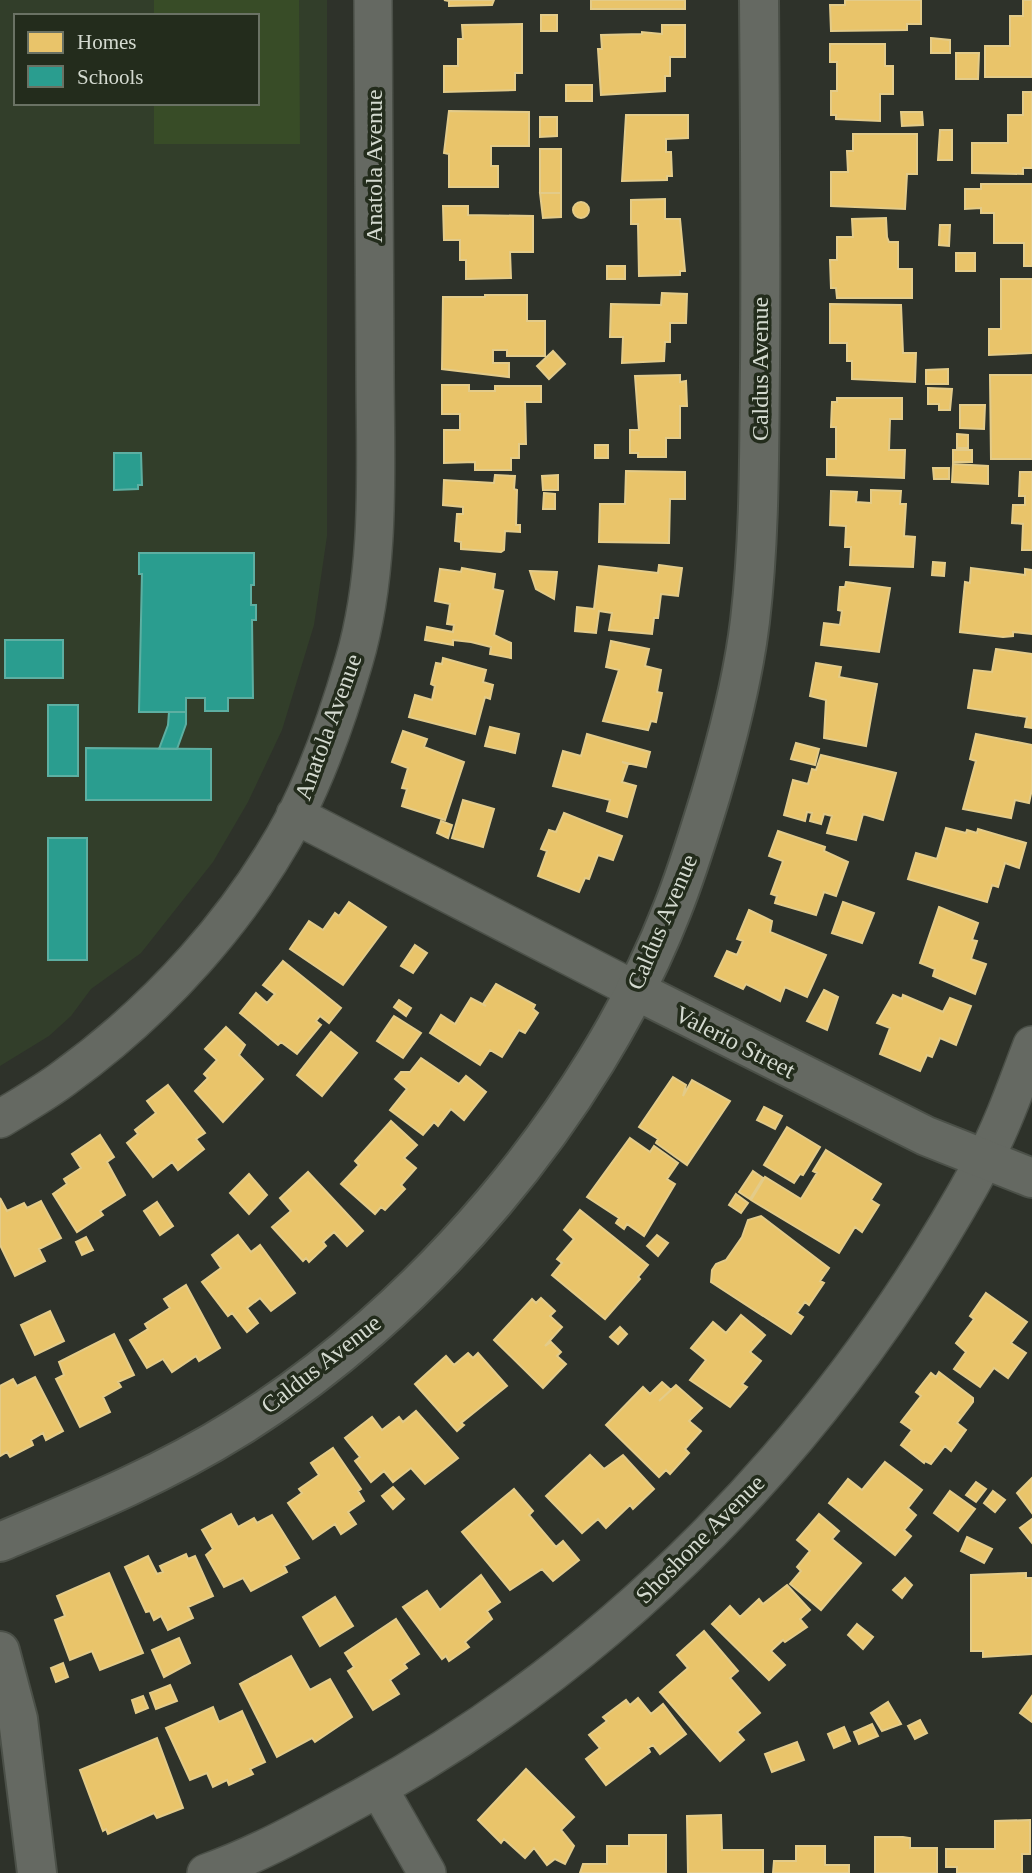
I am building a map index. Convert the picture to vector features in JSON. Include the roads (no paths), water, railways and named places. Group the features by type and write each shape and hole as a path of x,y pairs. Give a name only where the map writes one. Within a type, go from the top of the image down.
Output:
{"street":[{"name":"Anatola Avenue","path":"0,1119 64,1079 164,994 227,919 295,815 319,761 355,659 371,571 376,485 373,0"},
{"name":"Caldus Avenue","path":"0,1542 164,1470 240,1427 339,1356 414,1288 484,1216 544,1140 635,990 672,911 704,816 733,722 750,621 759,500 760,0"},
{"name":"Valerio Street","path":"295,815 777,1064 926,1136 1032,1178"},
{"name":"Shoshone Avenue","path":"206,1873 240,1861 379,1789 465,1736 518,1699 631,1608 731,1512 834,1393 907,1288 984,1160 1032,1045"},
{"path":"0,1651 18,1719 37,1873"},
{"path":"379,1789 428,1873"}]}
